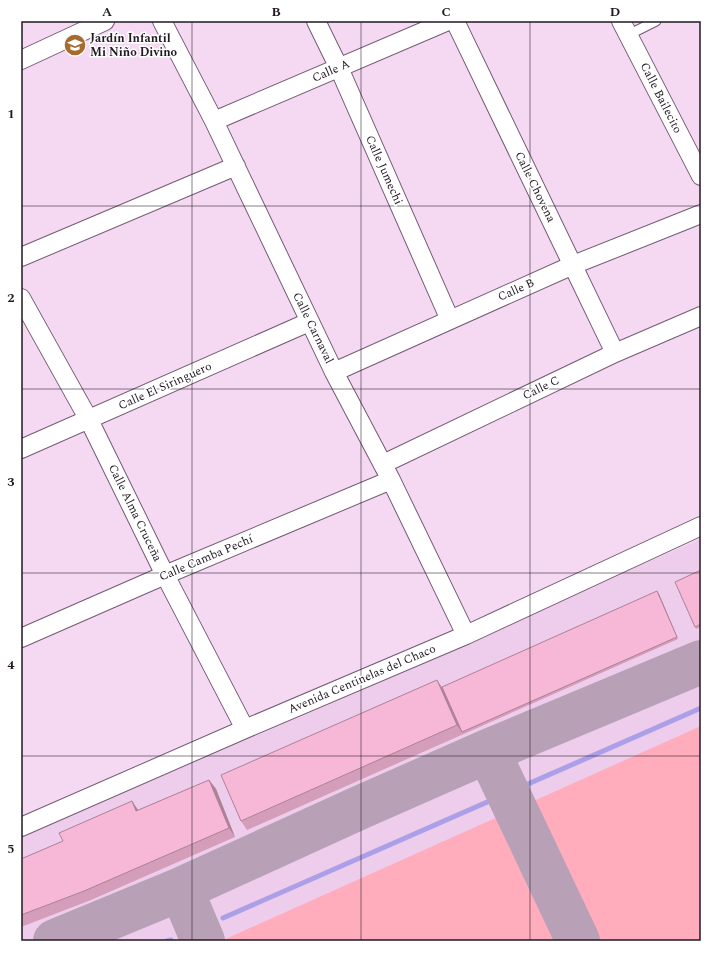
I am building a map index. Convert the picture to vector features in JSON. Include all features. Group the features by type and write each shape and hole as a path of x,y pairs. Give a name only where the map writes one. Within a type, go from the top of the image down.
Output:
{"street":[{"path":"21,60 105,21"},
{"name":"Calle Carnaval","path":"162,21 214,121 309,322 383,464 466,635"},
{"name":"Calle Jumechi","path":"316,21 339,68 450,320"},
{"name":"Calle A","path":"214,121 448,21"},
{"name":"Calle Chovena","path":"455,21 615,353"},
{"name":"Calle Bailecito","path":"625,28 701,176"},
{"path":"21,257 236,166"},
{"name":"Calle B","path":"334,372 573,265 701,214"},
{"name":"Calle Alma Cruceña","path":"21,298 89,420 165,575 245,729"},
{"name":"Calle C","path":"383,464 615,353 701,316"},
{"name":"Calle El Siringuero","path":"21,449 309,322"},
{"name":"Calle Camba Pechí","path":"21,638 165,575 391,480"},
{"name":"Avenida Centinelas del Chaco","path":"21,827 245,729 466,635 701,526"}],"lane":[{"path":"625,28 656,21"}],"shaded area":[{"path":"701,539 701,941 21,941 21,835"},
{"path":"701,726 701,941 221,941"}],"building":[{"path":"701,570 701,624 695,627 675,582"},
{"path":"657,591 677,637 462,732 442,687"},
{"path":"437,680 457,725 241,821 221,775"},
{"path":"209,780 229,828 84,891 21,915 21,859 63,841 59,833 132,801 136,811"}],"waterway":[{"path":"223,918 701,708"},
{"path":"167,941 171,940"}],"taxiway":[{"path":"55,941 181,889 488,751 701,662"},
{"path":"488,751 578,941"},
{"path":"181,889 203,941"}],"place":[{"name":"Jardín Infantil Mi Niño Divino","path":"75,45"}]}
